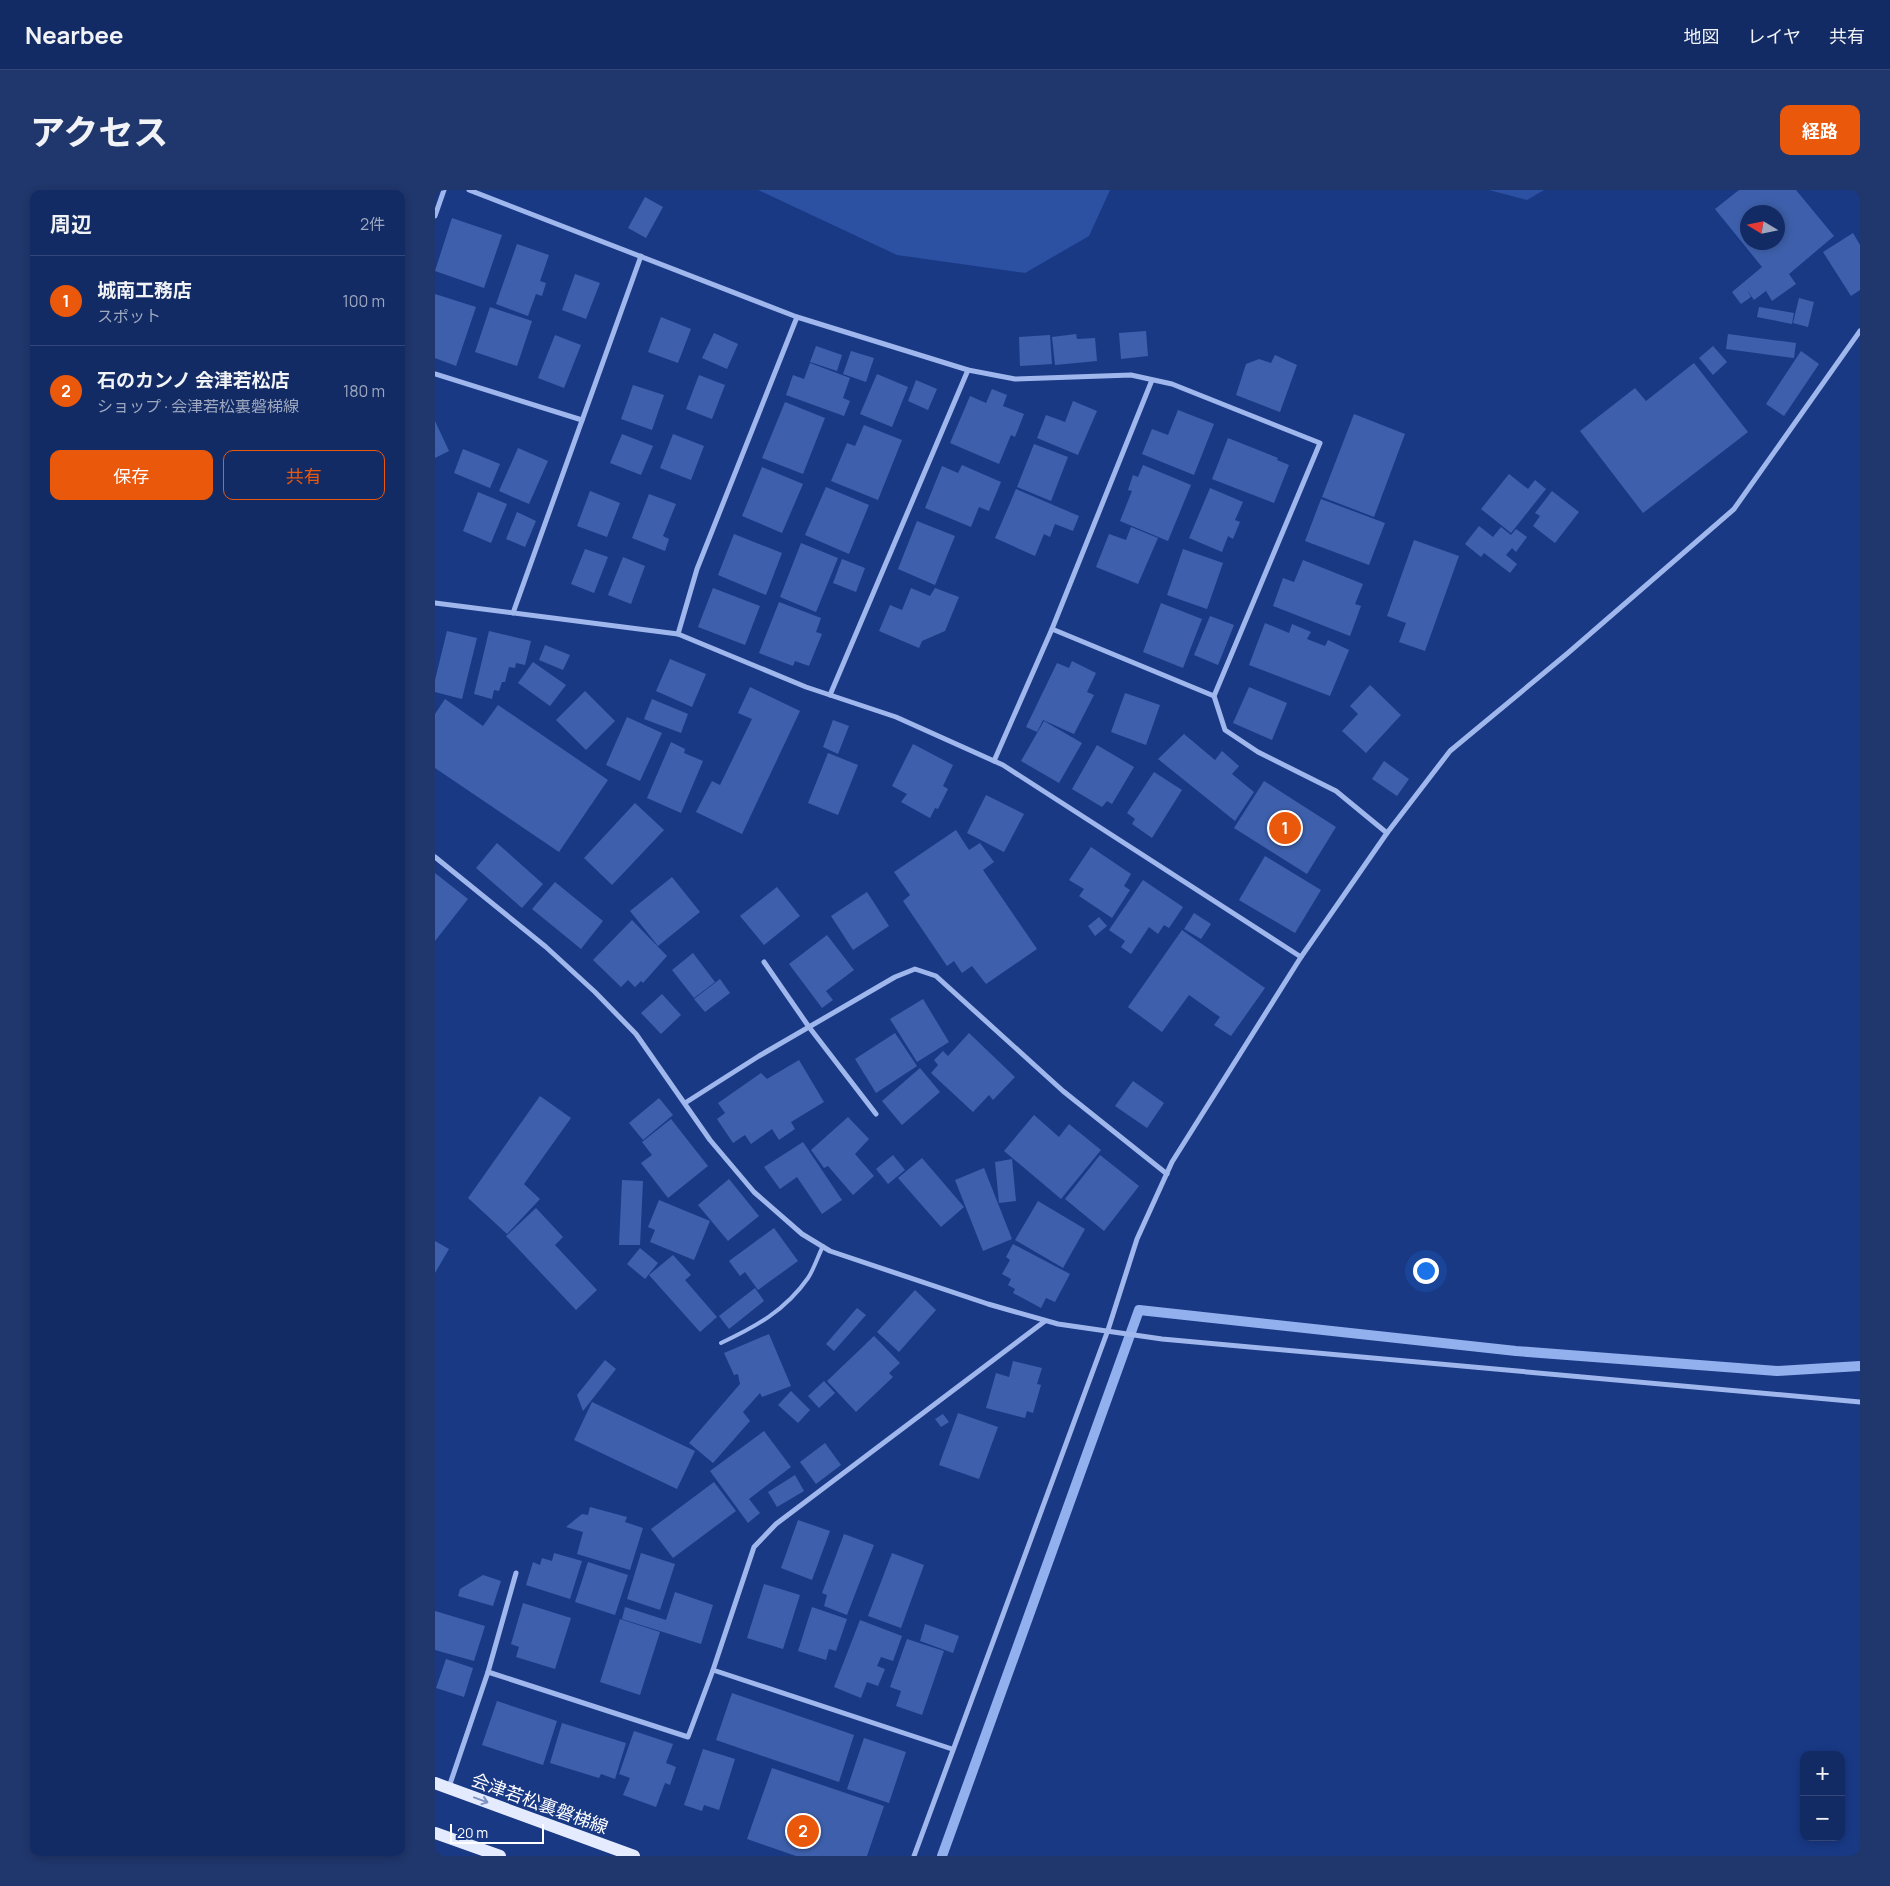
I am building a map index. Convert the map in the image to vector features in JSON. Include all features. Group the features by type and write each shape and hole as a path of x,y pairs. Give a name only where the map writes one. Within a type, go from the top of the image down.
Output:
{"main road":[{"name":"会津若松裏磐梯線","path":"435,1783 634,1856"},
{"path":"435,1833 500,1856"}],"street":[{"path":"435,216 444,190"},
{"path":"469,190 797,317 968,370 1015,379 1131,375 1172,384 1320,444 1214,696 1225,730 1258,752 1336,791 1387,834"},
{"path":"513,613 641,256"},
{"path":"679,634 697,569 797,317"},
{"path":"914,1856 1108,1330 1137,1240 1172,1162 1301,957 1387,834 1450,751 1568,653 1734,509 1860,331"},
{"path":"830,696 968,370"},
{"path":"435,374 582,420"},
{"path":"994,761 1052,629 1152,380"},
{"path":"435,603 679,634 830,696 896,717 994,761 1301,957"},
{"path":"1052,629 1214,696"},
{"path":"435,857 546,947 595,992 635,1034 710,1140 754,1192 802,1234 823,1246 878,1268 1045,1321 1162,1339 1860,1402"},
{"path":"764,962 809,1027 876,1114"},
{"path":"685,1103 809,1027 895,977 915,969 936,976 1063,1092 1167,1174"},
{"path":"487,1672 688,1737 713,1670 754,1547 770,1530 1045,1321"},
{"path":"449,1788 487,1672 516,1573"},
{"path":"713,1670 952,1749"}],"lane":[{"path":"721,1343 759,1325 786,1303 809,1277 823,1246"}],"shaded area":[{"path":"758,190 1110,190 1089,236 1025,273 897,255"},
{"path":"1489,190 1544,190 1527,200"}],"building":[{"path":"1739,190 1796,190 1834,236 1789,274 1796,284 1772,301 1766,291 1754,300 1747,290 1751,297 1741,304 1732,292 1762,267 1748,250 1785,250 1785,205 1740,205 1740,240 1715,209"},
{"path":"645,197 663,207 646,238 628,228"},
{"path":"452,218 502,235 484,288 435,271"},
{"path":"1853,233 1860,245 1860,290 1851,296 1823,252"},
{"path":"517,244 549,255 540,281 546,283 542,296 536,294 528,316 496,304"},
{"path":"575,274 600,283 586,319 562,310"},
{"path":"435,294 476,307 456,366 435,358"},
{"path":"1799,298 1814,302 1808,327 1793,323"},
{"path":"490,307 532,321 517,366 475,352"},
{"path":"1759,307 1794,313 1792,324 1757,317"},
{"path":"661,317 691,329 678,363 648,352"},
{"path":"1146,331 1148,356 1121,359 1119,333"},
{"path":"714,333 738,344 727,369 702,358"},
{"path":"1076,334 1077,339 1095,338 1097,361 1055,365 1052,337"},
{"path":"1728,334 1796,343 1794,358 1726,349"},
{"path":"555,335 581,345 564,388 538,378"},
{"path":"1050,335 1052,364 1020,366 1019,337"},
{"path":"816,346 842,355 837,371 810,362"},
{"path":"1713,346 1727,362 1713,375 1699,358"},
{"path":"851,351 874,358 866,382 843,374"},
{"path":"1801,351 1819,364 1784,416 1766,404"},
{"path":"1275,355 1297,365 1280,412 1236,395 1246,364 1259,359 1271,363"},
{"path":"810,363 850,378 843,398 850,401 844,416 786,395 793,375 804,379"},
{"path":"1694,363 1748,432 1643,513 1580,431 1635,388 1646,401"},
{"path":"877,374 908,387 892,427 860,414"},
{"path":"699,375 725,385 712,419 686,409"},
{"path":"916,380 937,389 928,410 908,401"},
{"path":"633,385 664,395 652,430 621,419"},
{"path":"992,389 1007,395 1003,406 1024,414 1015,437 1011,435 999,464 950,443 970,396 986,403"},
{"path":"1073,401 1097,411 1078,455 1037,438 1046,415 1065,422"},
{"path":"785,402 825,418 803,474 762,458"},
{"path":"1178,410 1214,424 1194,475 1142,454 1152,429 1168,435"},
{"path":"1354,414 1405,434 1374,517 1322,497"},
{"path":"435,421 449,451 435,458"},
{"path":"864,425 902,440 878,500 831,481 847,443 855,446"},
{"path":"622,434 653,446 641,475 610,463"},
{"path":"673,434 704,446 691,480 660,468"},
{"path":"1228,438 1278,458 1277,460 1289,465 1274,503 1212,479"},
{"path":"1034,444 1068,457 1051,501 1017,487"},
{"path":"518,448 548,461 529,504 499,491"},
{"path":"463,449 500,464 490,488 454,473"},
{"path":"962,465 1001,482 989,511 979,507 971,527 925,508 942,466 958,473"},
{"path":"1143,465 1191,485 1168,541 1120,521 1132,491 1128,490 1133,475 1138,477"},
{"path":"762,467 803,484 782,533 742,516"},
{"path":"1509,474 1528,489 1535,480 1546,489 1511,533 1481,509"},
{"path":"826,487 869,505 849,554 805,535"},
{"path":"1210,488 1243,502 1235,520 1240,522 1233,539 1228,536 1222,552 1189,538"},
{"path":"1016,489 1079,516 1073,531 1055,524 1050,537 1044,534 1035,556 995,538"},
{"path":"590,491 620,503 607,537 577,526"},
{"path":"1552,491 1579,512 1555,543 1533,526 1540,516 1535,513"},
{"path":"478,492 507,504 491,543 463,531"},
{"path":"649,494 676,504 663,536 669,539 665,551 632,538"},
{"path":"1321,499 1385,523 1369,565 1305,541"},
{"path":"517,512 536,521 525,547 506,539"},
{"path":"917,521 955,536 935,585 898,569"},
{"path":"1479,526 1493,537 1501,527 1511,535 1516,529 1527,537 1516,552 1512,548 1506,555 1517,564 1510,573 1484,553 1481,557 1465,544"},
{"path":"1131,527 1158,538 1138,584 1096,567 1109,534 1126,540"},
{"path":"734,534 782,553 766,595 718,575"},
{"path":"1414,540 1459,556 1425,651 1399,642 1406,623 1387,616"},
{"path":"801,543 838,558 816,612 780,597"},
{"path":"585,549 608,557 594,593 571,584"},
{"path":"1183,549 1223,563 1207,609 1167,595"},
{"path":"623,557 645,566 631,604 608,595"},
{"path":"842,559 865,568 856,592 833,583"},
{"path":"1303,560 1363,584 1355,604 1361,606 1350,636 1273,606 1283,578 1294,582"},
{"path":"713,588 760,606 745,645 698,627"},
{"path":"911,588 930,596 935,588 959,597 945,631 922,641 919,648 879,631 890,605 902,610"},
{"path":"779,602 821,618 816,632 822,634 809,666 795,661 793,666 759,653"},
{"path":"1161,603 1202,619 1183,668 1143,652"},
{"path":"1210,616 1234,625 1218,665 1194,655"},
{"path":"1265,623 1289,633 1292,624 1311,632 1307,639 1325,646 1328,640 1349,650 1330,696 1249,665"},
{"path":"447,631 477,638 462,699 435,692 435,680"},
{"path":"489,631 531,641 525,665 516,663 515,668 509,667 505,682 502,682 499,691 494,690 492,699 474,694"},
{"path":"545,645 570,655 563,670 539,660"},
{"path":"670,659 706,674 692,707 656,691"},
{"path":"1072,661 1096,673 1087,692 1094,695 1074,734 1043,720 1037,732 1026,727 1057,663 1069,668"},
{"path":"533,662 566,685 550,706 518,683"},
{"path":"1370,685 1401,715 1366,753 1342,731 1358,714 1350,706"},
{"path":"750,687 800,711 742,834 696,812 712,781 720,785 752,719 738,713"},
{"path":"1249,687 1287,703 1272,740 1233,723"},
{"path":"585,691 615,721 586,750 556,720"},
{"path":"1125,693 1160,705 1146,745 1111,732"},
{"path":"445,699 483,726 498,705 608,780 559,852 435,768 435,714"},
{"path":"652,699 688,714 681,733 644,719"},
{"path":"627,717 662,733 640,781 606,765"},
{"path":"833,720 849,726 838,754 823,747"},
{"path":"1044,721 1082,743 1059,783 1021,761"},
{"path":"1184,734 1215,760 1222,751 1239,766 1232,774 1254,792 1235,821 1158,759"},
{"path":"671,742 685,749 684,753 703,761 681,813 647,798"},
{"path":"913,744 953,765 943,786 948,789 938,809 935,808 930,818 901,802 907,794 892,786"},
{"path":"1097,745 1134,767 1112,804 1107,801 1102,807 1072,789"},
{"path":"828,753 858,765 838,815 808,803"},
{"path":"1384,761 1409,779 1397,796 1372,779"},
{"path":"1154,772 1182,790 1152,838 1132,824 1135,819 1127,813"},
{"path":"1264,781 1336,827 1307,874 1234,828"},
{"path":"986,795 1024,814 1004,852 967,833"},
{"path":"635,803 664,830 612,885 584,858"},
{"path":"956,830 969,850 980,843 994,862 983,870 1037,949 986,984 972,966 962,973 954,961 947,966 903,901 910,895 894,872"},
{"path":"497,843 543,884 522,908 476,868"},
{"path":"1091,847 1131,874 1124,886 1130,890 1112,918 1079,896 1084,889 1069,880"},
{"path":"1265,856 1321,890 1295,933 1239,900"},
{"path":"435,873 468,899 435,941"},
{"path":"672,877 700,912 658,946 630,911"},
{"path":"1143,880 1183,907 1169,928 1164,925 1158,934 1149,927 1131,954 1121,947 1125,941 1109,930"},
{"path":"555,882 603,921 581,949 532,909"},
{"path":"777,887 800,916 764,945 740,916"},
{"path":"867,892 889,926 853,950 831,916"},
{"path":"1194,913 1211,924 1201,939 1184,929"},
{"path":"1099,917 1107,926 1095,936 1088,926"},
{"path":"632,920 667,956 643,983 641,981 635,987 628,980 621,987 593,960"},
{"path":"1182,930 1265,988 1231,1036 1214,1025 1220,1017 1189,995 1162,1032 1128,1007"},
{"path":"827,935 854,970 826,991 833,1000 822,1008 789,964"},
{"path":"693,953 715,982 694,998 672,970"},
{"path":"720,979 730,993 705,1012 694,999"},
{"path":"662,994 681,1015 661,1034 641,1013"},
{"path":"923,999 949,1042 917,1062 890,1019"},
{"path":"895,1033 917,1066 876,1093 855,1059"},
{"path":"969,1033 1015,1077 993,1100 989,1095 973,1112 931,1073 938,1065 934,1060 943,1051 948,1056"},
{"path":"799,1060 824,1102 791,1122 795,1129 779,1140 772,1129 751,1144 745,1135 733,1143 717,1119 725,1113 718,1103 761,1073 767,1079"},
{"path":"920,1068 940,1092 902,1125 882,1101"},
{"path":"1133,1081 1164,1103 1147,1128 1115,1106"},
{"path":"540,1096 571,1118 524,1184 540,1199 507,1234 468,1198"},
{"path":"659,1098 673,1115 643,1140 629,1123"},
{"path":"1034,1115 1059,1137 1069,1124 1101,1150 1061,1199 1004,1151"},
{"path":"848,1117 869,1139 855,1154 874,1176 853,1195 828,1166 824,1168 811,1150"},
{"path":"671,1119 708,1166 668,1198 641,1163 652,1155 642,1142"},
{"path":"803,1142 842,1200 822,1214 797,1177 780,1189 764,1167"},
{"path":"893,1155 905,1170 888,1184 876,1169"},
{"path":"1100,1155 1139,1186 1104,1231 1065,1199"},
{"path":"922,1158 964,1207 941,1227 898,1178"},
{"path":"1012,1159 1016,1201 999,1203 995,1162"},
{"path":"984,1168 1012,1239 983,1251 955,1180"},
{"path":"729,1179 759,1216 728,1241 698,1205"},
{"path":"622,1180 643,1181 640,1245 619,1245"},
{"path":"659,1200 710,1221 694,1260 650,1242 655,1230 648,1227"},
{"path":"1038,1201 1085,1229 1063,1268 1015,1240"},
{"path":"536,1208 563,1237 555,1245 597,1290 576,1310 506,1236"},
{"path":"774,1228 798,1261 758,1290 745,1272 740,1276 729,1261"},
{"path":"435,1241 449,1249 435,1273"},
{"path":"1013,1244 1070,1274 1055,1302 1046,1298 1041,1308 1013,1293 1015,1289 1008,1285 1011,1279 1002,1274 1010,1260 1006,1257"},
{"path":"640,1248 658,1263 645,1279 627,1264"},
{"path":"673,1255 691,1275 685,1280 717,1317 700,1332 649,1275"},
{"path":"755,1288 764,1301 729,1329 719,1316"},
{"path":"915,1290 936,1310 899,1352 877,1332"},
{"path":"857,1308 866,1315 834,1351 826,1344"},
{"path":"769,1334 791,1386 762,1397 760,1393 743,1412 750,1421 713,1463 689,1443 740,1384 738,1374 734,1375 724,1353"},
{"path":"874,1336 900,1363 889,1373 893,1377 856,1412 827,1381"},
{"path":"605,1360 616,1369 583,1411 577,1395"},
{"path":"1013,1361 1042,1368 1037,1384 1041,1385 1033,1413 1027,1411 1025,1418 986,1408 996,1373 1009,1377"},
{"path":"824,1381 835,1393 819,1408 808,1396"},
{"path":"791,1391 810,1410 798,1423 778,1405"},
{"path":"592,1402 695,1451 677,1489 574,1440"},
{"path":"958,1413 998,1427 979,1479 939,1465"},
{"path":"943,1414 949,1422 941,1427 935,1419"},
{"path":"764,1431 791,1467 749,1499 760,1513 748,1523 710,1471"},
{"path":"825,1443 841,1465 816,1484 800,1462"},
{"path":"795,1475 804,1491 777,1507 768,1492"},
{"path":"714,1482 736,1511 673,1558 651,1529"},
{"path":"590,1507 627,1517 625,1522 643,1528 630,1570 577,1554 583,1532 566,1527 582,1514 588,1515"},
{"path":"798,1520 830,1531 812,1580 781,1568"},
{"path":"844,1534 874,1545 847,1615 824,1606 827,1595 822,1593"},
{"path":"554,1553 582,1561 570,1599 526,1585 533,1562 540,1565 542,1558 552,1561"},
{"path":"641,1553 675,1564 660,1610 627,1599"},
{"path":"892,1553 924,1565 901,1628 868,1616"},
{"path":"588,1562 628,1575 615,1615 575,1602"},
{"path":"483,1575 501,1581 493,1606 458,1596 460,1589"},
{"path":"764,1584 800,1595 783,1649 747,1638"},
{"path":"675,1592 713,1605 701,1644 622,1619 625,1607 666,1620"},
{"path":"523,1603 571,1618 555,1669 516,1657 519,1647 511,1644"},
{"path":"812,1607 847,1619 836,1651 829,1649 826,1660 798,1651"},
{"path":"435,1611 485,1626 474,1661 435,1650"},
{"path":"620,1619 660,1632 640,1695 600,1682"},
{"path":"860,1620 902,1636 893,1661 881,1657 877,1666 885,1669 878,1686 867,1682 861,1698 834,1687"},
{"path":"925,1624 959,1636 953,1653 920,1641"},
{"path":"907,1639 944,1651 922,1715 896,1706 901,1691 890,1687"},
{"path":"446,1659 473,1668 464,1697 436,1688"},
{"path":"732,1693 854,1735 839,1782 716,1740"},
{"path":"497,1701 557,1721 543,1765 482,1745"},
{"path":"562,1723 626,1743 615,1779 601,1774 599,1778 550,1763"},
{"path":"634,1731 673,1744 666,1763 676,1767 670,1785 665,1783 656,1807 623,1795 630,1778 619,1774"},
{"path":"864,1738 906,1752 889,1803 847,1789"},
{"path":"703,1749 735,1759 719,1810 704,1805 702,1811 684,1805"},
{"path":"772,1768 884,1806 867,1856 796,1856 747,1839"}],"waterway":[{"path":"942,1856 1139,1310 1516,1351 1777,1371 1860,1366"}],"place":[{"name":"城南工務店","path":"1285,828"},
{"name":"石のカンノ 会津若松店","path":"803,1831"}]}
